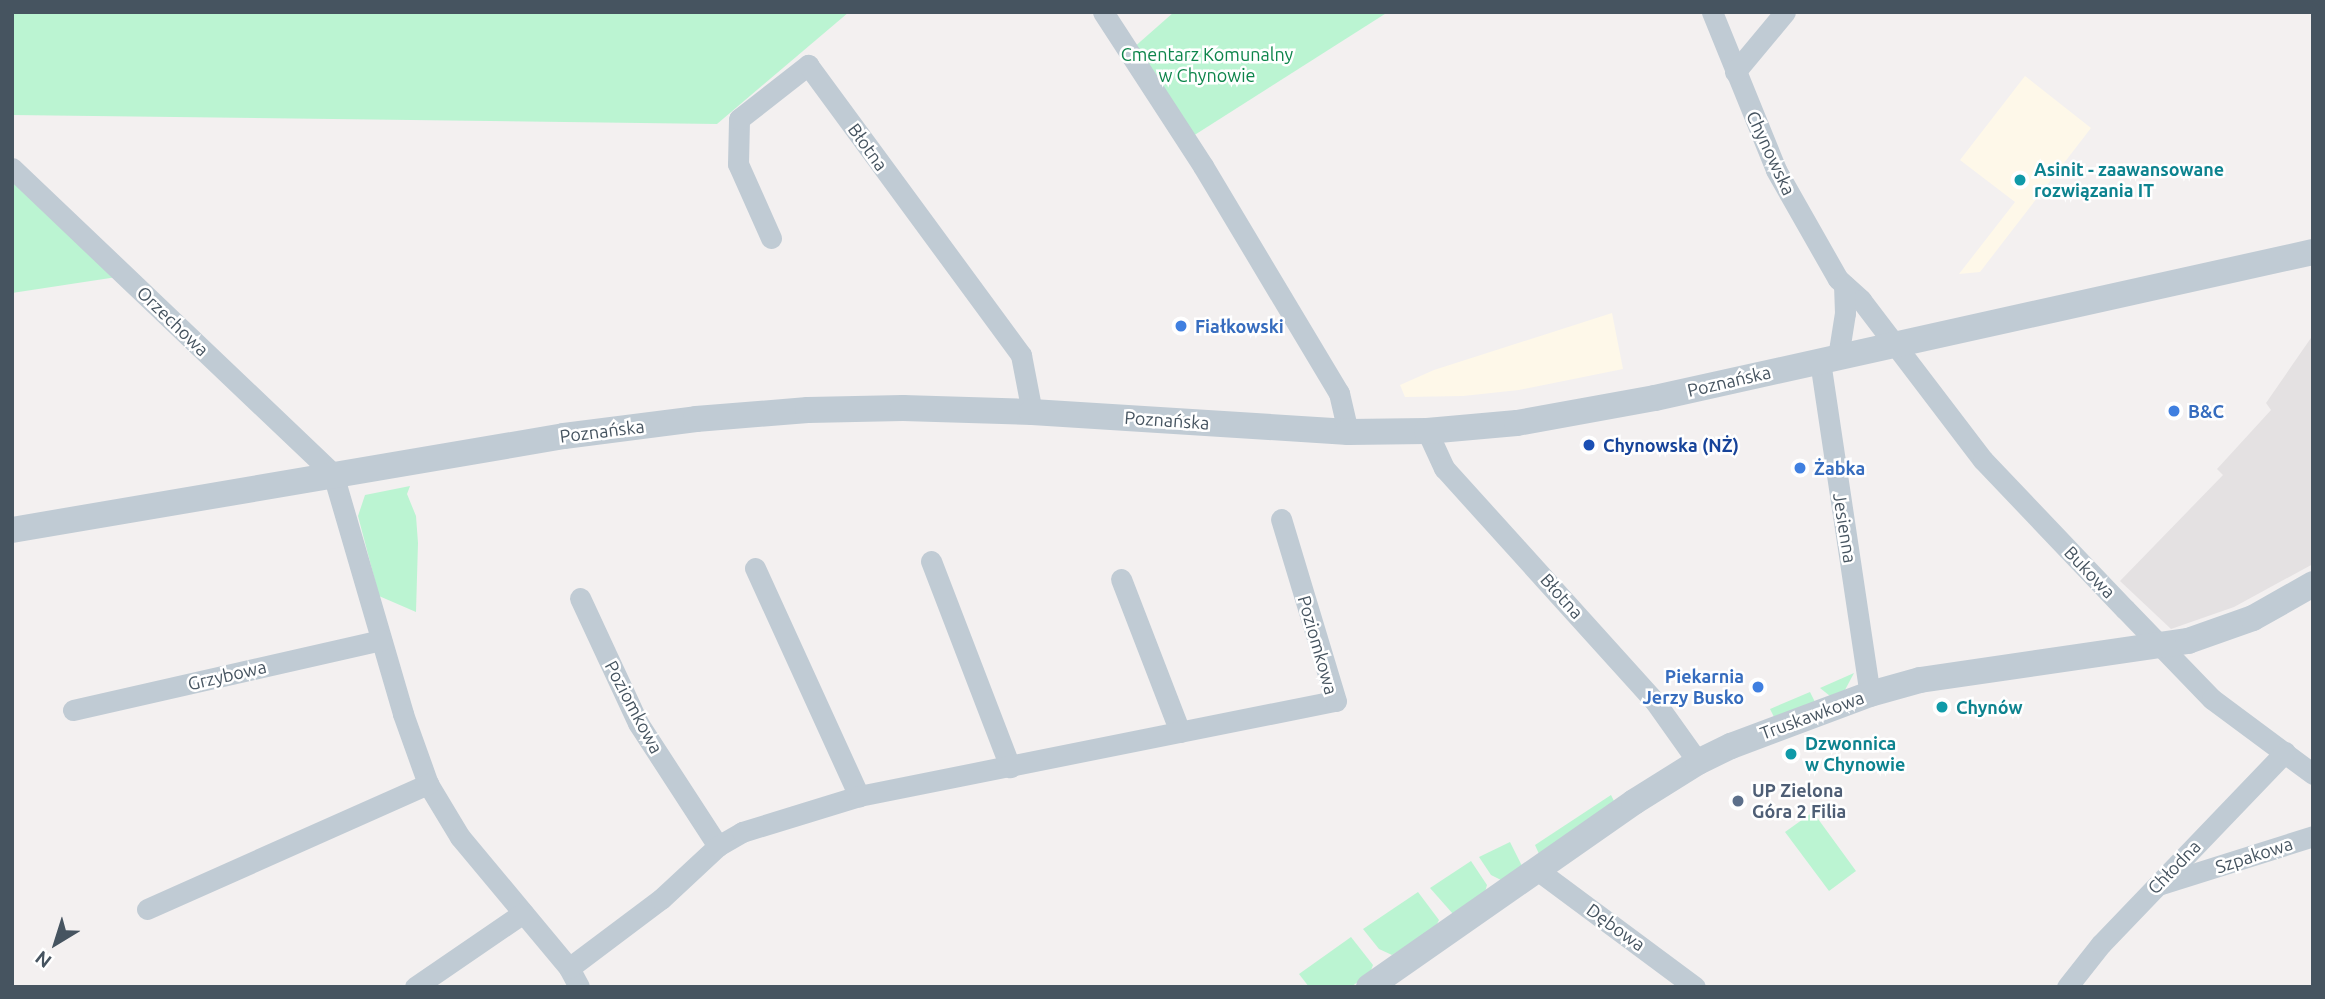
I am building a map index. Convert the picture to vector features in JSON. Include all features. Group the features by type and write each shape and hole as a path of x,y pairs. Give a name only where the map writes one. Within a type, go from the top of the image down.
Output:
{"street":[{"path":"1103,12 1203,166 1339,393 1348,432"},
{"name":"Chynowska","path":"1712,12 1776,170 1812,237 1844,285 1861,300 1894,344"},
{"path":"1735,72 1785,12"},
{"name":"Błotna","path":"771,238 738,164 739,119 808,65 1021,355 1032,412"},
{"name":"Orzechowa","path":"12,168 333,474"},
{"name":"Poznańska","path":"12,530 564,436 696,419 808,410 903,408 1032,412 1348,432 1427,431 1517,423 1568,415 1829,359 2313,251"},
{"path":"1829,359 1845,313 1844,285"},
{"name":"Bukowa","path":"1894,344 1983,460 2212,699 2313,774"},
{"name":"Jesienna","path":"1829,359 1870,694"},
{"name":"Błotna","path":"1427,431 1444,468 1656,703 1698,762"},
{"path":"333,474 381,640 428,784 460,837 574,977"},
{"name":"Poziomkowa","path":"574,977 718,846 742,832 859,796 1336,701 1281,519"},
{"path":"931,561 1010,766"},
{"path":"755,568 859,796"},
{"path":"1121,579 1180,732"},
{"name":"Truskawkowa","path":"1369,987 1536,869 1698,762 1777,727 1870,694 1920,680 2161,646 2218,633 2313,584"},
{"name":"Poziomkowa","path":"580,598 638,723 718,846"},
{"name":"Grzybowa","path":"73,710 381,640"},
{"name":"Chłodna","path":"2067,987 2101,944 2285,752"},
{"path":"147,909 428,784"},
{"name":"Szpakowa","path":"2156,886 2313,836"},
{"name":"Dębowa","path":"1536,869 1695,987"},
{"path":"415,987 523,914"}],"shaded area":[{"name":"Asinit - zaawansowane rozwiązania IT","path":"2025,76 2091,128 1980,272 1959,274 2015,202 1960,160"},
{"path":"1612,313 1623,369 1519,390 1463,396 1405,397 1400,385 1434,370"},
{"path":"2313,335 2313,564 2234,607 2171,629 2120,581 2223,475 2217,469 2271,410 2266,403"}],"green space":[{"path":"12,12 849,12 717,124 12,115"},
{"name":"Cmentarz Komunalny w Chynowie","path":"1174,12 1388,12 1193,136 1132,49"},
{"path":"12,171 117,277 12,293"},
{"path":"410,486 407,494 416,516 418,543 416,612 379,596 358,516 365,495"},
{"path":"1854,673 1845,690 1830,696 1820,688"},
{"path":"1810,692 1815,702 1774,717 1770,709"},
{"path":"1611,795 1615,803 1539,854 1535,845"},
{"path":"1813,812 1856,871 1829,891 1785,832"},
{"path":"1510,842 1522,866 1501,880 1491,875 1479,857"},
{"path":"1471,861 1487,885 1485,892 1453,914 1430,888"},
{"path":"1418,892 1439,920 1435,928 1392,955 1379,949 1363,929"},
{"path":"1351,937 1373,965 1370,973 1351,987 1309,987 1299,974"}],"place":[{"name":"Asinit - zaawansowane rozwiązania IT","path":"2020,180"},
{"name":"Fiałkowski","path":"1181,326"},
{"name":"B&C","path":"2174,411"},
{"name":"Chynowska (NŻ)","path":"1589,445"},
{"name":"Żabka","path":"1800,468"},
{"name":"Piekarnia Jerzy Busko","path":"1758,687"},
{"name":"Chynów","path":"1942,707"},
{"name":"Dzwonnica w Chynowie","path":"1791,754"},
{"name":"UP Zielona Góra 2 Filia","path":"1738,801"}]}
